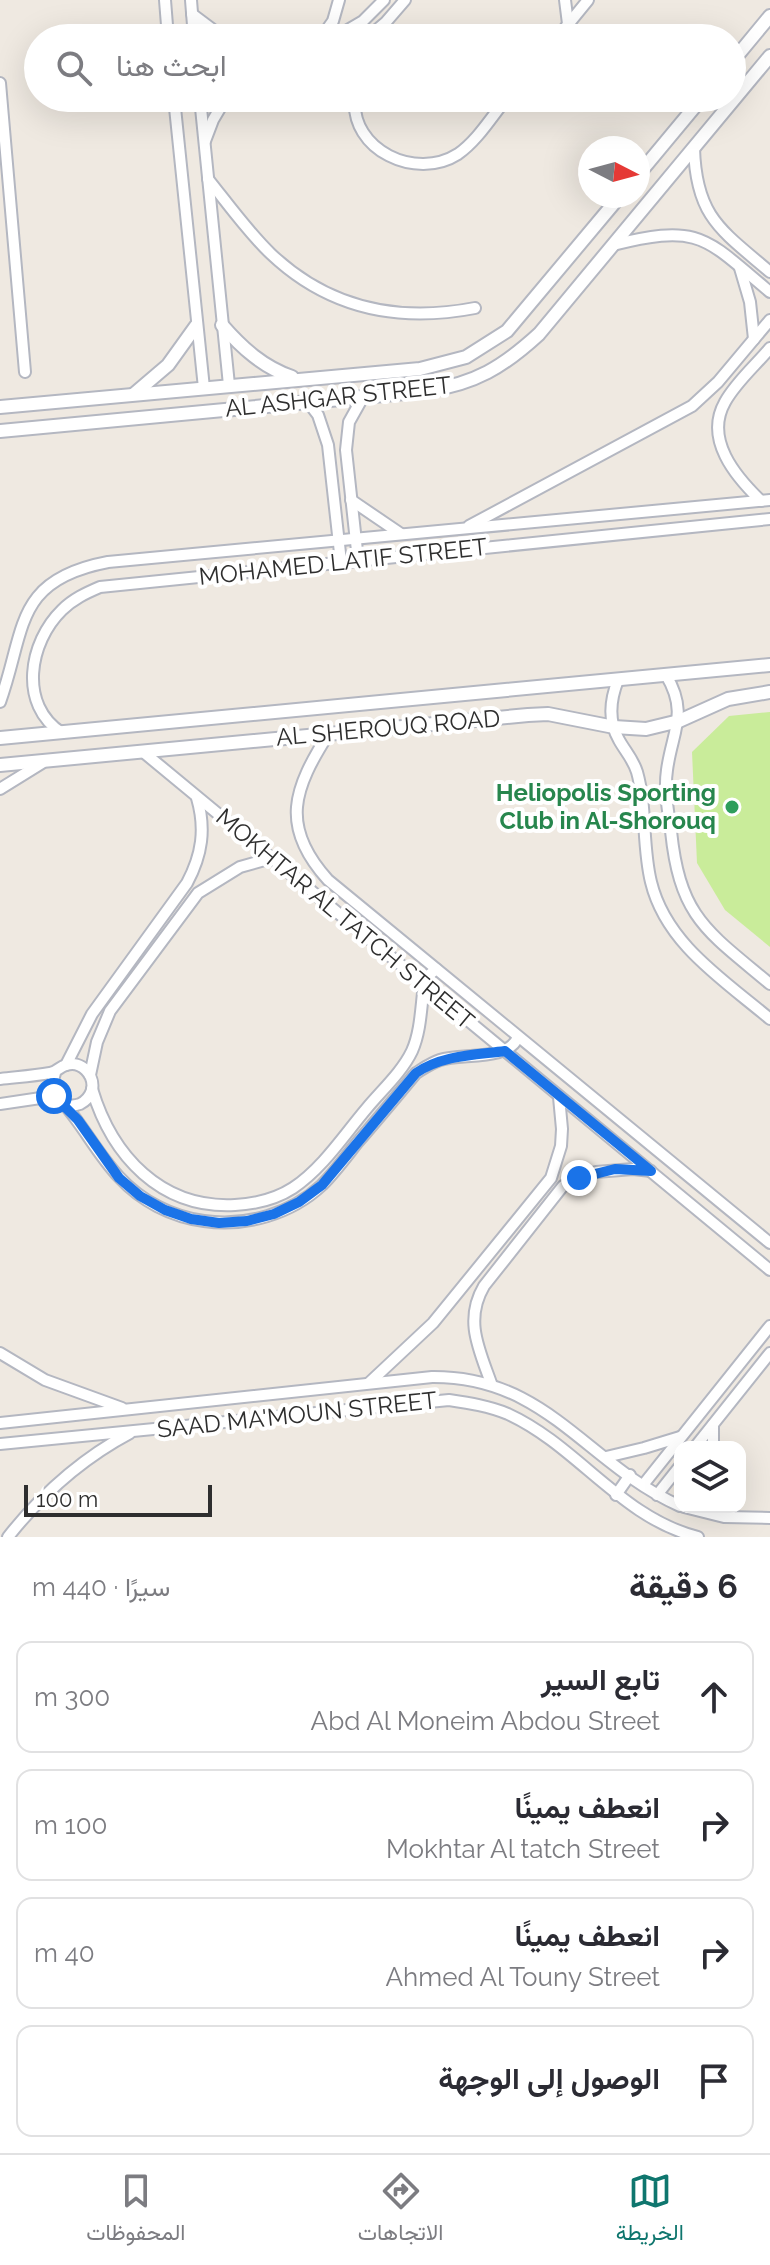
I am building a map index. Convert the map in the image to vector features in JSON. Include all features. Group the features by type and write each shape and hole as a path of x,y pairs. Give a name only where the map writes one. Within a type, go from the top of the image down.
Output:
{"street":[{"path":"165,0 167,24"},
{"path":"191,0 193,24"},
{"path":"331,24 339,0"},
{"path":"358,24 384,0"},
{"path":"384,24 405,0"},
{"path":"565,0 568,24"},
{"path":"568,24 588,0"},
{"path":"192,14 205,24"},
{"path":"746,45 770,16"},
{"name":"AL ASHGAR STREET","path":"746,85 770,56"},
{"path":"0,83 25,372"},
{"path":"175,112 204,388"},
{"path":"201,112 229,385"},
{"path":"204,142 218,112"},
{"path":"355,112 366,136 377,149 392,158 424,164 457,154 470,144 496,112"},
{"path":"650,161 690,112"},
{"name":"AL ASHGAR STREET","path":"0,431 363,397 452,387 476,379 519,352 563,306 724,112"},
{"path":"694,148 695,172 703,204 723,231 770,272"},
{"path":"208,179 269,252 290,271 338,299 365,308 406,314 448,313 475,308"},
{"name":"AL ASHGAR STREET","path":"0,407 420,369 466,357 507,331 610,208"},
{"path":"613,245 662,234 680,234 713,244 770,292"},
{"path":"753,258 770,259"},
{"path":"739,266 750,302 754,339"},
{"path":"543,289 563,306"},
{"path":"464,529 692,406 718,382 770,320"},
{"path":"222,325 256,358 276,371 299,379"},
{"path":"133,394 168,365 196,326"},
{"path":"765,500 736,474 720,445 718,430 726,400 770,348"},
{"path":"358,560 346,436 349,422 363,397"},
{"path":"71,400 73,424"},
{"path":"308,402 324,429 341,562"},
{"path":"351,500 402,535"},
{"name":"MOHAMED LATIF STREET","path":"0,702 27,610 62,577 84,567 108,562 765,500"},
{"name":"MOHAMED LATIF STREET","path":"62,733 49,722 39,707 33,688 39,646 62,609 100,587 768,521"},
{"name":"AL SHEROUQ ROAD","path":"0,738 770,665"},
{"path":"666,675 677,702 679,721 667,769 666,788 678,879 703,925 770,984"},
{"path":"618,680 612,699 614,727 638,774 651,882 666,920 692,953 770,1019"},
{"name":"AL SHEROUQ ROAD","path":"0,765 528,715 573,717 614,727 646,729 679,721 728,699 770,692"},
{"name":"MOKHTAR AL TATCH STREET","path":"329,733 302,781 297,802 303,845 313,864 339,889 770,1243"},
{"name":"MOKHTAR AL TATCH STREET","path":"142,751 770,1270"},
{"path":"0,789 47,760"},
{"path":"0,1079 55,1073 66,1065 92,1014 196,867 203,831 197,796"},
{"path":"272,858 240,867 198,893 110,1011 97,1042 90,1075 103,1120 119,1149 153,1183 197,1203 221,1206 245,1205 291,1189 316,1169 405,1062 417,1038 424,985 436,969"},
{"path":"326,903 339,889"},
{"path":"55,1073 52,1080 54,1096 64,1104 119,1178 140,1196 165,1210 191,1219 219,1223 247,1221 287,1208 322,1185 416,1073 441,1060 505,1051 516,1043 518,1037"},
{"path":"66,1065 79,1065 90,1075"},
{"path":"64,1104 72,1106 85,1101 92,1089"},
{"path":"0,1104 54,1096"},
{"path":"368,1384 433,1323 551,1178 562,1138 559,1097"},
{"path":"601,1129 613,1114"},
{"path":"491,1383 472,1325 477,1298 496,1271 563,1186 606,1171 651,1171"},
{"path":"485,1261 496,1271"},
{"path":"643,1485 770,1326"},
{"path":"0,1353 45,1380 128,1409"},
{"path":"700,1441 770,1353"},
{"name":"SAAD MA'MOUN STREET","path":"0,1423 442,1377 491,1383 537,1405 657,1495 674,1502"},
{"name":"SAAD MA'MOUN STREET","path":"0,1444 449,1400 479,1404 507,1414 534,1429 616,1495 660,1524 698,1537"},
{"path":"713,1425 713,1441"},
{"path":"8,1537 56,1484 93,1455 134,1430"},
{"path":"606,1457 682,1436"},
{"path":"657,1495 674,1474"},
{"path":"616,1495 630,1475"},
{"name":"SAAD MA'MOUN STREET","path":"709,1513 748,1519 770,1518"},
{"path":"743,1513 748,1519"},
{"path":"660,1524 666,1537"}],"green space":[{"name":"Heliopolis Sporting Club in Al-Shorouq","path":"770,712 770,947 725,910 697,863 692,752 729,716"}],"place":[{"name":"Heliopolis Sporting Club in Al-Shorouq","path":"732,807"}],"route":[{"path":"54,1096 78,1120 119,1178 140,1196 165,1210 191,1219 219,1223 247,1221 274,1214 299,1202 322,1185 416,1073 428,1065 441,1060 505,1051 651,1171 615,1169 579,1178"}]}
